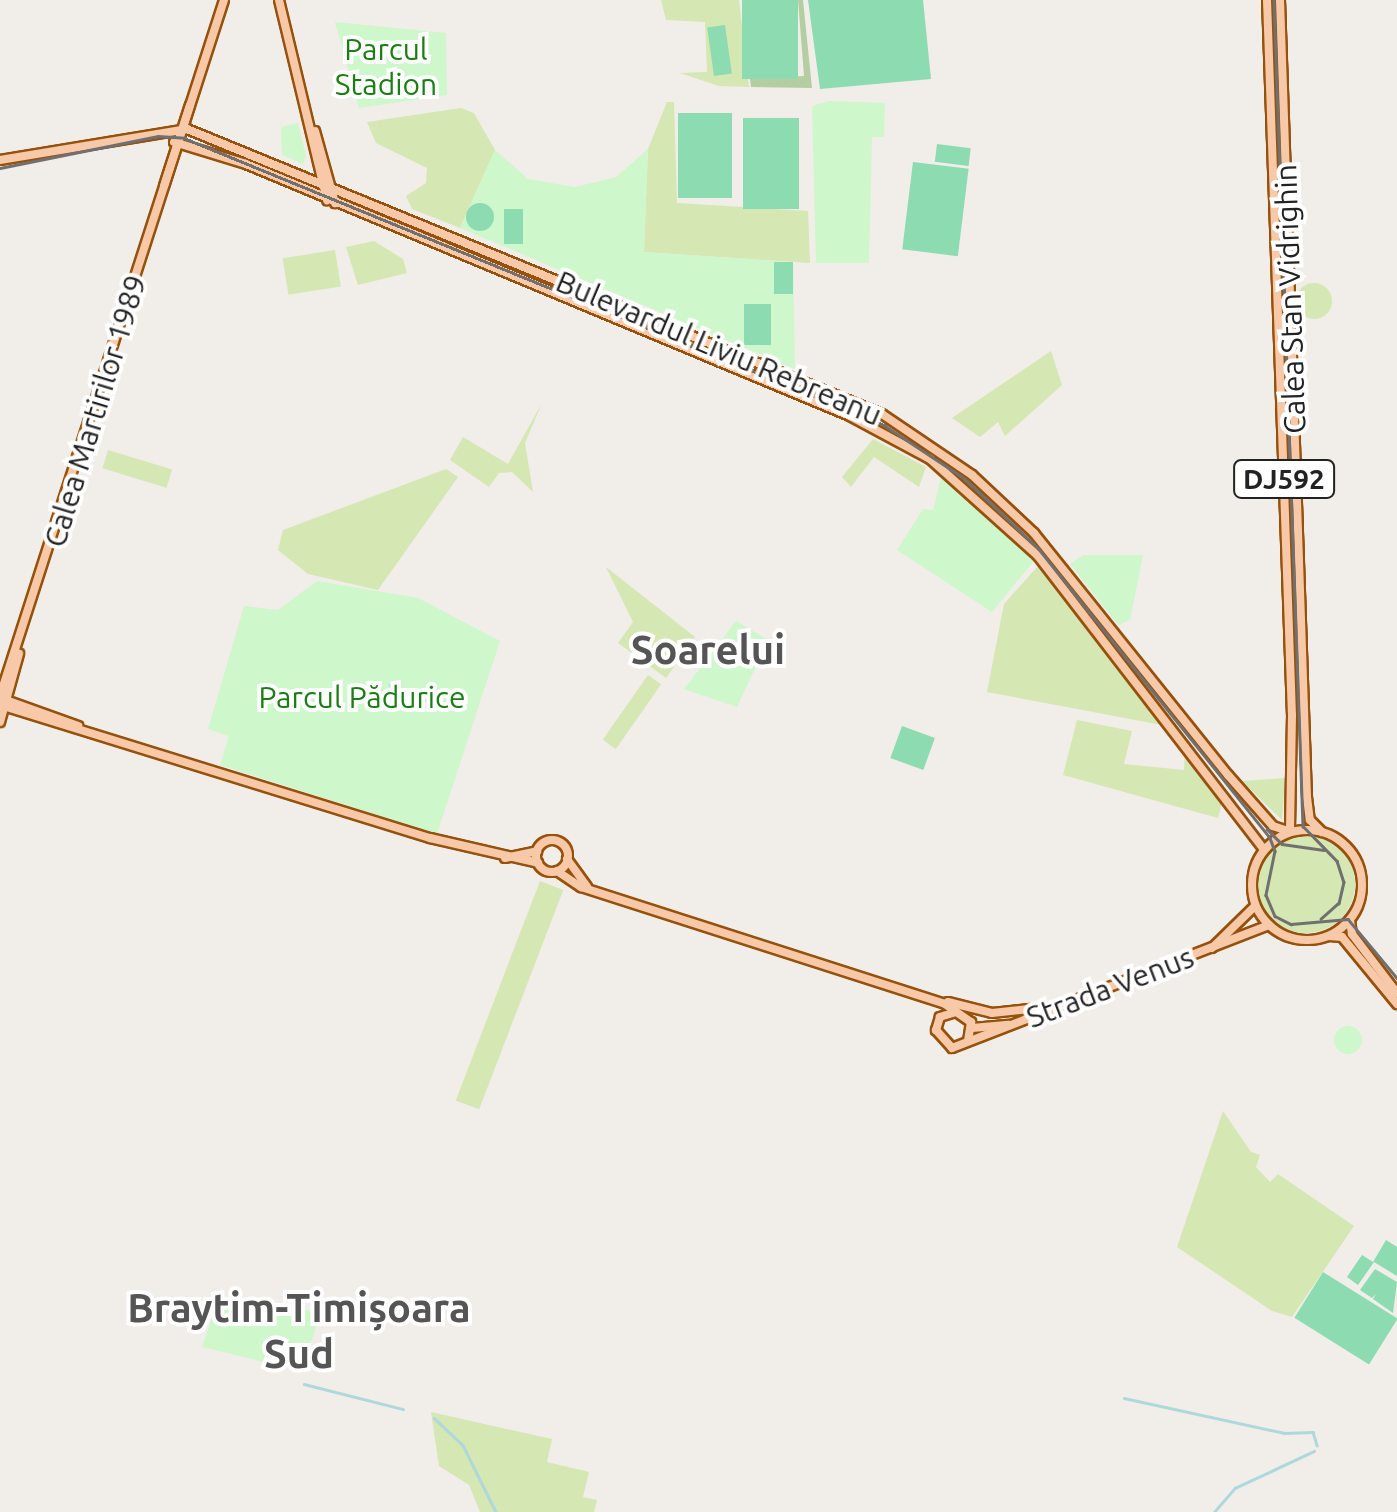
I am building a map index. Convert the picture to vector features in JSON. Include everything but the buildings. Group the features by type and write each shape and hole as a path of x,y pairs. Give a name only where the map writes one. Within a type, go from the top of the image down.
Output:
{"main road":[{"name":"Calea Martirilor 1989","path":"0,722 24,630 224,0"},
{"path":"280,0 331,202"},
{"name":"Calea Stan Vidrighin","path":"1266,0 1292,714 1290,832"},
{"name":"Calea Stan Vidrighin","path":"1280,0 1307,798 1310,820 1322,832"},
{"path":"309,118 327,184"},
{"path":"0,160 183,128"},
{"name":"Bulevardul Liviu Rebreanu","path":"183,128 857,402 933,446 1036,534 1228,775 1273,826 1290,832"},
{"name":"Bulevardul Liviu Rebreanu","path":"178,142 850,416 939,465 1010,525 1062,586 1264,850"},
{"path":"299,173 316,155"},
{"path":"3,701 505,858 538,863 587,887 925,996 992,1012 1062,1004"},
{"path":"1322,832 1290,832 1264,850 1252,878 1255,906 1269,925 1296,939 1342,938 1397,1004"},
{"name":"DJ592","path":"1322,832 1346,845 1360,868 1362,893 1350,920"},
{"path":"505,858 537,851 558,841 587,887"},
{"path":"537,851 538,863"},
{"path":"557,871 568,860"},
{"name":"Strada Venus","path":"1212,949 1255,906"},
{"path":"1325,937 1350,920 1352,934 1397,993"},
{"name":"Strada Venus","path":"968,1042 1269,925"},
{"path":"925,996 958,1012 972,1028 968,1042 959,1048 942,1044 936,1030 940,1018"},
{"path":"925,996 940,1018"},
{"path":"940,1018 958,1012"},
{"name":"Strada Venus","path":"972,1028 1009,1025"}],"green space":[{"path":"661,0 739,0 749,87 719,86 680,73 707,72 705,22 666,20"},
{"path":"742,0 798,0 798,79 742,79"},
{"path":"798,0 803,0 812,88 751,87 750,79 804,76"},
{"path":"808,0 923,0 931,79 820,89"},
{"name":"Parcul Stadion","path":"335,22 446,33 447,95 359,108"},
{"path":"725,25 732,74 714,76 707,28"},
{"path":"829,101 885,103 884,137 872,137 869,263 816,263 812,106"},
{"path":"667,102 674,102 677,203 808,211 810,263 644,252 648,149"},
{"path":"461,108 474,113 495,150 460,228 412,209 406,196 426,183 427,168 376,143 367,122"},
{"path":"678,113 732,113 732,198 678,198"},
{"path":"743,118 799,118 799,209 743,209"},
{"path":"298,123 306,156 303,164 282,155 281,127"},
{"path":"937,144 971,148 969,166 935,162"},
{"path":"648,149 644,252 793,262 795,369 460,228 495,150 528,179 575,187 616,177"},
{"path":"913,162 969,169 958,256 902,249"},
{"path":"480,203 490,207 494,217 490,227 480,231 470,227 466,217 470,207"},
{"path":"504,209 523,209 523,244 504,244"},
{"path":"374,241 403,259 407,273 358,285 346,247"},
{"path":"335,250 341,287 288,295 283,258"},
{"path":"774,262 793,262 793,294 774,294"},
{"path":"1314,283 1327,288 1332,301 1327,314 1314,319 1301,314 1296,301 1301,288"},
{"path":"744,304 771,304 771,345 744,345"},
{"path":"1051,351 1062,385 1005,436 998,422 980,437 952,418"},
{"path":"542,403 525,443 533,492 512,472 499,473 489,487 450,460 463,437 508,464"},
{"path":"873,439 926,467 919,487 874,457 851,487 842,477"},
{"path":"108,450 172,470 167,488 102,468"},
{"path":"446,469 458,477 378,590 308,574 278,550 283,530"},
{"path":"942,473 1038,556 992,612 897,550 923,509 933,510"},
{"path":"1083,555 1143,555 1130,620 1118,625 1070,564"},
{"path":"1038,566 1162,725 987,692 1004,604"},
{"path":"606,567 695,637 666,678 618,643 633,622"},
{"name":"Parcul Pădurice","path":"317,581 418,598 500,641 437,834 220,765 229,736 208,729 244,606 278,610"},
{"path":"736,621 768,640 737,707 684,689"},
{"path":"648,675 661,684 616,749 603,740"},
{"path":"1077,720 1132,731 1124,764 1184,770 1185,750 1223,799 1218,818 1063,775"},
{"path":"902,726 935,738 923,770 890,758"},
{"path":"1285,778 1282,820 1242,781"},
{"path":"1306,835 1325,839 1341,849 1351,865 1355,884 1351,903 1341,919 1325,929 1306,933 1287,929 1271,919 1261,903 1257,884 1261,865 1271,849 1287,839"},
{"path":"540,881 563,890 479,1109 456,1100"},
{"path":"1348,1026 1358,1030 1362,1040 1358,1050 1348,1054 1338,1050 1334,1040 1338,1030"},
{"path":"1223,1111 1251,1152 1260,1155 1256,1167 1270,1182 1278,1174 1354,1226 1292,1317 1272,1311 1177,1247"},
{"path":"1386,1240 1397,1247 1397,1276 1374,1262 1358,1285 1347,1277 1362,1255 1373,1262"},
{"path":"1375,1269 1397,1282 1393,1313 1373,1299 1376,1294 1372,1298 1360,1290"},
{"path":"1323,1272 1397,1318 1369,1364 1294,1318"},
{"path":"245,1296 281,1311 289,1304 320,1314 302,1371 202,1347 219,1297 241,1305"},
{"path":"431,1412 552,1439 547,1462 589,1472 583,1497 597,1500 594,1512 480,1512 469,1485 439,1466"}],"waterway":[{"path":"390,685 428,701 453,703"},
{"path":"304,1384 403,1409"},
{"path":"1124,1398 1284,1433 1313,1432 1317,1445"},
{"path":"434,1418 463,1445 496,1512"},
{"path":"1214,1512 1235,1488 1314,1451"}],"tram line":[{"path":"1274,0 1303,826 1337,861 1344,882 1339,903 1321,919"},
{"path":"0,168 158,136 184,138 884,425 964,478 1038,548 1270,838 1275,851 1266,895 1275,916 1291,924 1348,919 1397,978"},
{"path":"1267,829 1282,844 1324,850"}],"district":[{"name":"Soarelui","path":"708,650"},
{"name":"Braytim-Timișoara Sud","path":"299,1331"}]}
